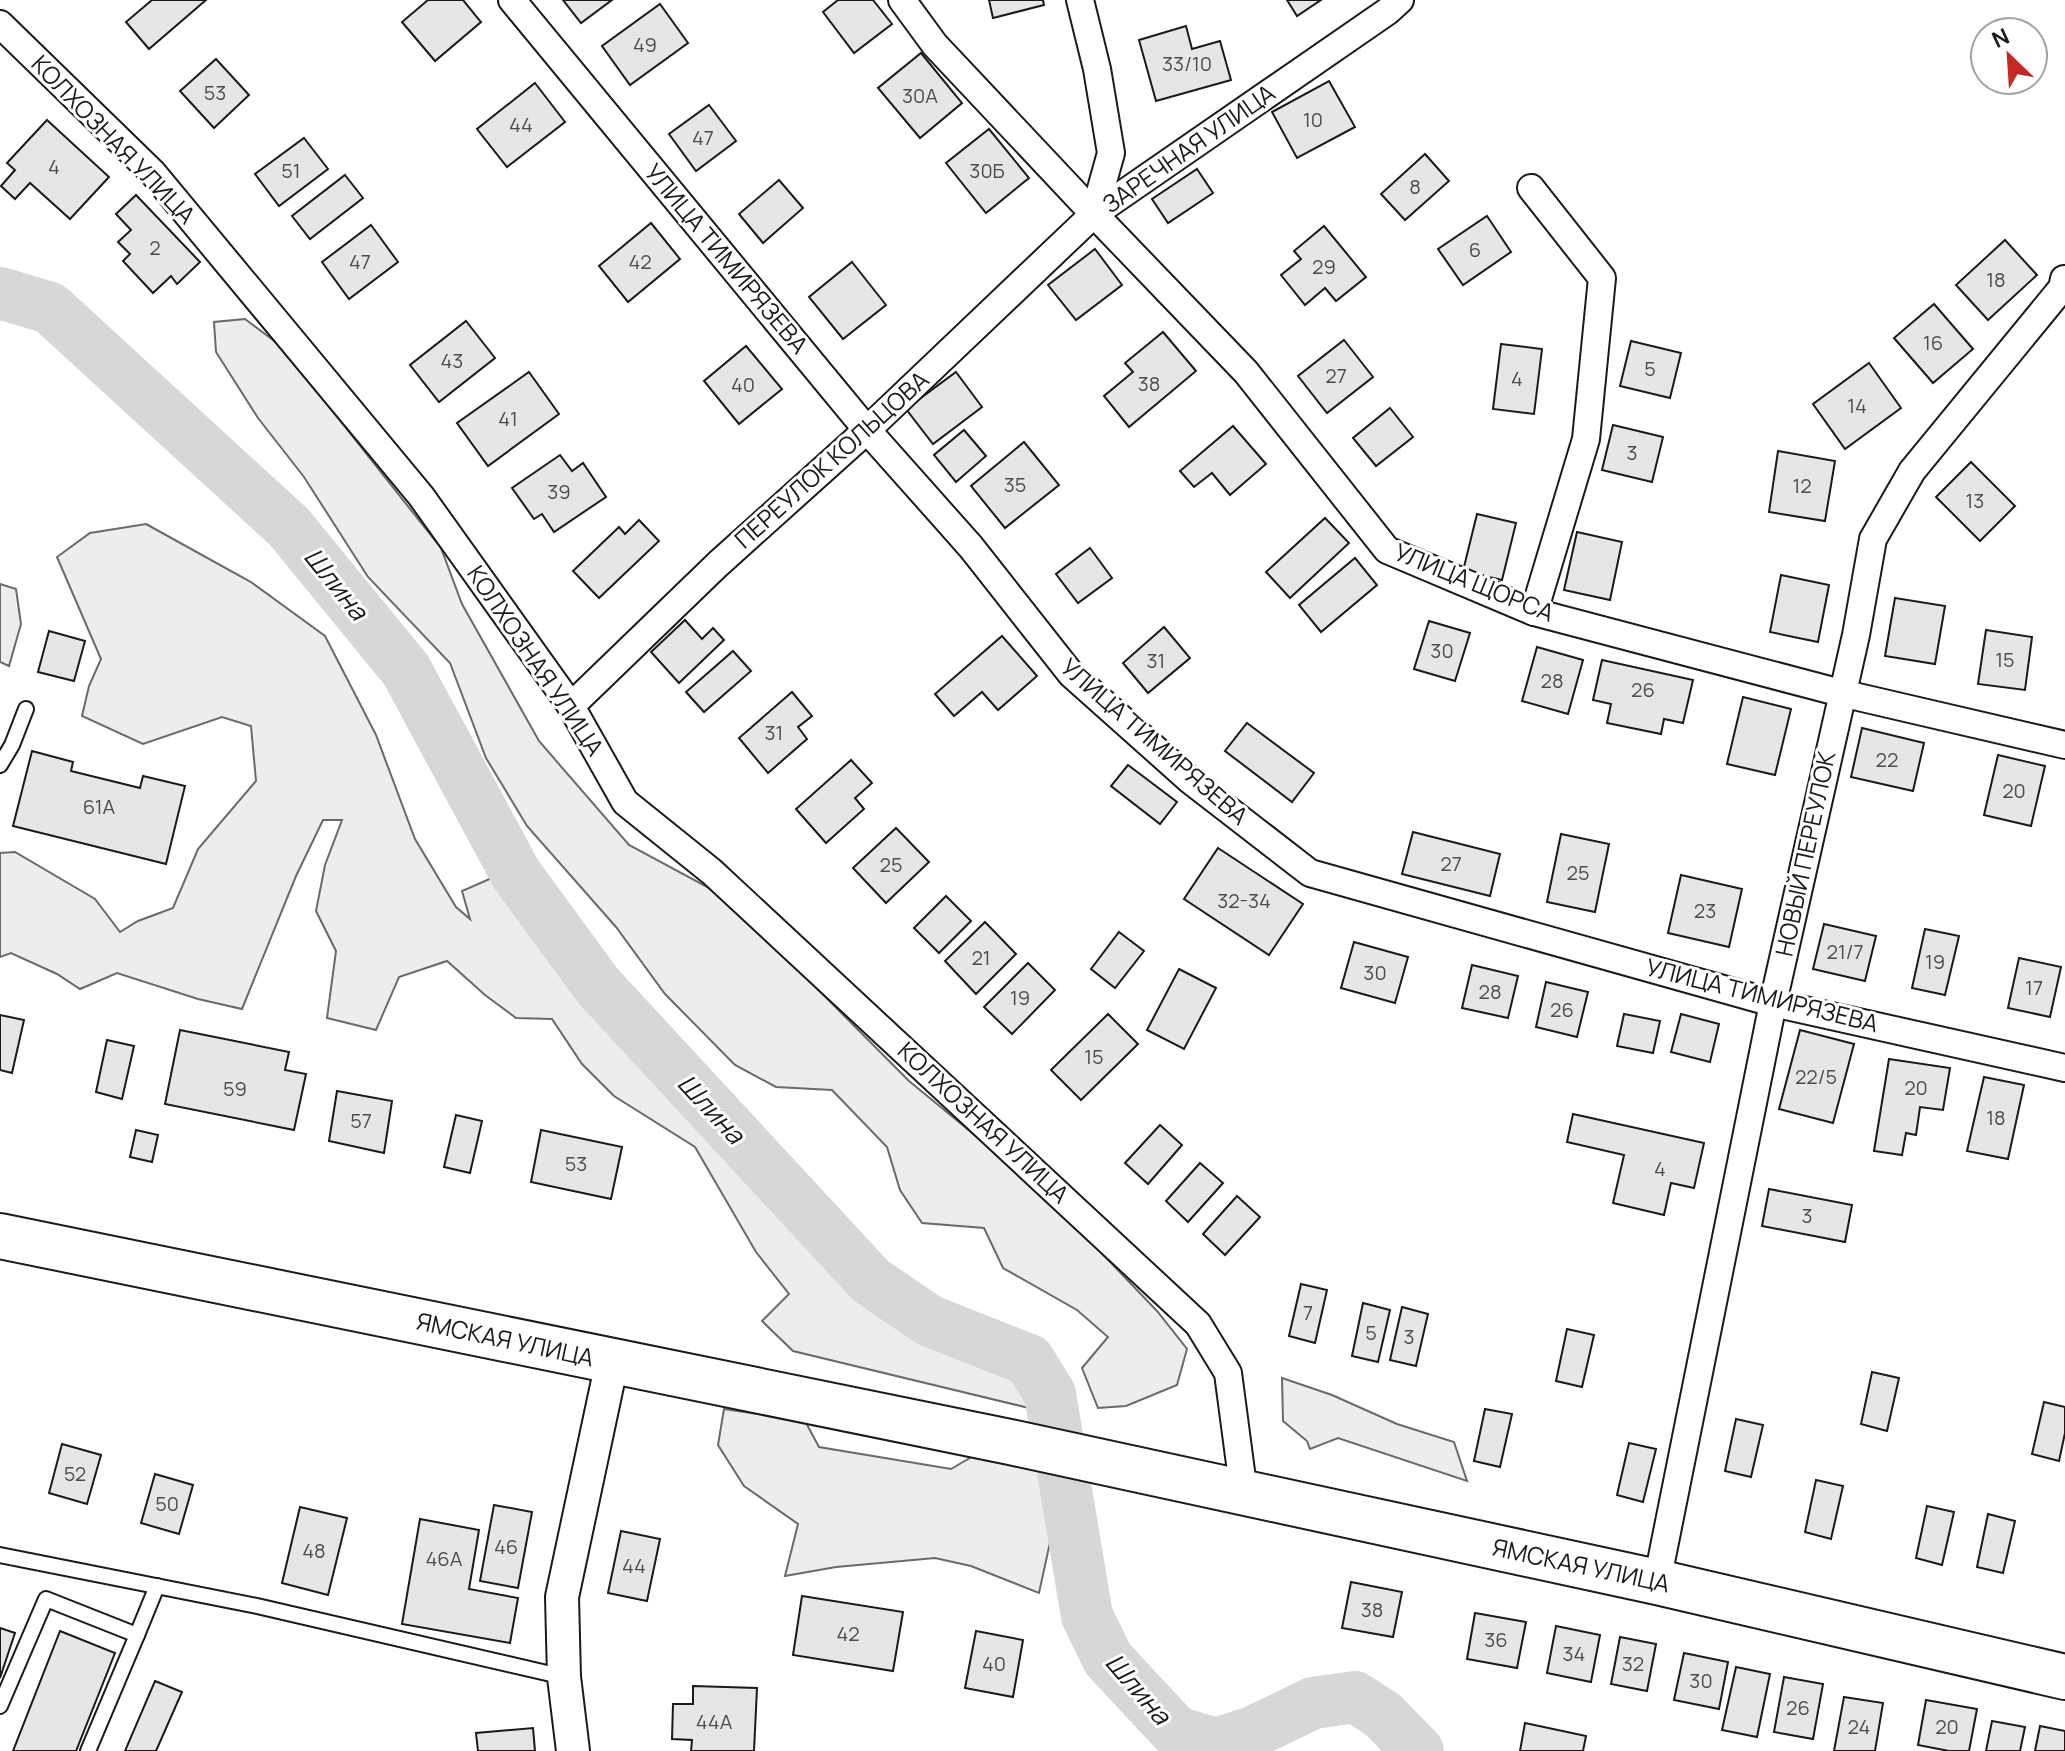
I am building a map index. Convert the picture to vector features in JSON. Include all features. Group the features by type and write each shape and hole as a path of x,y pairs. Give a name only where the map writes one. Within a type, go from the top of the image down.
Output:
{"highway":[{"name":"ЯМСКАЯ УЛИЦА","path":"0,1236 1095,1460 1657,1582 2065,1677"}],"street":[{"name":"УЛИЦА ТИМИРЯЗЕВА","path":"512,0 867,430 971,547 1071,674 1191,781 1310,873 1773,1003 2065,1068"},
{"name":"ЗАРЕЧНАЯ УЛИЦА","path":"902,0 935,45 1094,214 1400,0"},
{"path":"1080,0 1097,69 1111,153 1094,214"},
{"name":"КОЛХОЗНАЯ УЛИЦА","path":"0,24 153,173 421,496 571,706 625,802 712,872 1198,1324 1228,1373 1244,1494"},
{"path":"1531,188 1602,278 1586,439 1534,612"},
{"name":"ПЕРЕУЛОК КОЛЬЦОВА","path":"571,706 718,564 867,430 1094,214"},
{"name":"УЛИЦА ЩОРСА","path":"1094,214 1246,372 1387,550 1534,612 1841,693 2065,745"},
{"name":"НОВЫЙ ПЕРЕУЛОК","path":"1657,1582 1773,1003 1856,635 1873,539 1912,471 2062,288 2064,279"},
{"path":"573,1751 564,1677 562,1597 612,1362"}],"lane":[{"path":"0,765 12,745 26,709"},
{"path":"0,1555 257,1606 564,1677"},
{"path":"88,1751 157,1586"},
{"path":"0,1706 46,1599 137,1635"}],"shaded area":[{"path":"245,319 281,346 441,548 462,604 539,741 629,845 726,897 909,1081 999,1155 1092,1243 1157,1311 1187,1349 1177,1385 1126,1406 1098,1408 1082,1368 1108,1337 1077,1310 1003,1268 984,1228 922,1223 900,1190 887,1147 832,1090 776,1087 735,1065 665,994 616,927 527,826 486,758 450,663 368,577 304,477 258,418 216,352 214,322"},
{"path":"146,524 251,582 325,636 376,735 415,839 456,907 470,919 462,891 494,877 637,1053 710,1126 845,1275 892,1322 1022,1367 1033,1409 793,1351 762,1321 789,1294 756,1252 695,1147 614,1096 582,1064 552,1019 516,1018 447,961 399,977 376,1030 327,1018 336,951 316,911 325,865 342,820 323,820 296,876 242,1009 198,999 117,973 80,989 57,974 11,953 0,957 0,853 15,852 95,899 120,932 138,921 173,908 198,849 256,781 251,726 222,717 143,744 82,716 89,686 101,659 57,557 90,533"},
{"path":"0,584 16,589 21,624 9,666 0,662"},
{"path":"1282,1378 1332,1395 1397,1424 1454,1442 1467,1481 1338,1438 1310,1449 1307,1441 1283,1421"},
{"path":"724,1409 805,1421 819,1447 951,1469 980,1452 1044,1469 1056,1515 1039,1593 971,1566 935,1558 836,1567 785,1576 798,1524 744,1486 718,1445"}],"building":[{"path":"152,0 206,0 149,49 126,22"},
{"path":"428,0 463,0 481,22 435,61 402,22"},
{"path":"563,0 612,0 581,23"},
{"path":"838,0 873,0 892,24 854,53 823,12"},
{"path":"989,0 1043,0 1044,5 993,18"},
{"path":"1287,0 1321,0 1297,16"},
{"path":"660,4 688,43 630,85 602,46"},
{"path":"1186,26 1192,49 1220,41 1231,80 1156,101 1139,40"},
{"path":"921,53 962,103 920,138 878,88"},
{"path":"216,59 249,95 214,128 180,91"},
{"path":"1329,81 1355,127 1297,158 1272,112"},
{"path":"535,83 565,122 507,167 477,129"},
{"path":"709,105 736,141 696,171 669,134"},
{"path":"47,120 109,177 70,219 30,183 15,199 1,186 15,170 7,163"},
{"path":"989,129 1029,178 986,213 946,163"},
{"path":"304,138 328,169 279,206 255,174"},
{"path":"1425,154 1449,181 1405,220 1381,194"},
{"path":"1197,169 1213,193 1168,223 1152,199"},
{"path":"345,175 363,198 310,239 292,216"},
{"path":"779,180 803,208 763,243 739,214"},
{"path":"136,195 200,262 177,284 171,276 153,293 123,261 130,254 118,242 131,230 116,214"},
{"path":"1487,216 1511,252 1463,285 1438,249"},
{"path":"651,223 680,259 628,302 599,266"},
{"path":"371,225 398,262 349,299 322,262"},
{"path":"1324,226 1366,277 1336,301 1325,288 1305,305 1281,275 1301,259 1294,251"},
{"path":"2005,240 2037,275 1988,320 1956,285"},
{"path":"1095,249 1122,285 1076,320 1048,285"},
{"path":"852,262 886,305 843,339 809,297"},
{"path":"1934,304 1973,349 1933,383 1894,338"},
{"path":"466,321 495,358 439,402 410,365"},
{"path":"1163,332 1196,371 1129,427 1104,396 1133,372 1125,363"},
{"path":"1344,340 1373,377 1327,413 1298,376"},
{"path":"1631,341 1681,353 1670,398 1620,386"},
{"path":"1501,344 1542,349 1534,414 1493,409"},
{"path":"746,346 782,389 739,424 704,381"},
{"path":"1869,363 1901,408 1845,449 1813,404"},
{"path":"529,372 559,414 488,466 457,423"},
{"path":"956,372 982,407 933,444 906,409"},
{"path":"1390,408 1413,437 1376,466 1353,438"},
{"path":"1613,425 1663,437 1652,482 1602,470"},
{"path":"1233,426 1266,464 1230,495 1212,473 1194,487 1180,471"},
{"path":"964,430 986,456 956,482 934,455"},
{"path":"1024,442 1059,485 1005,528 971,486"},
{"path":"1778,451 1835,461 1825,521 1769,512"},
{"path":"560,455 572,471 583,463 606,497 554,532 542,514 534,519 512,488"},
{"path":"1971,462 2015,506 1980,541 1936,497"},
{"path":"1477,514 1516,523 1502,580 1463,571"},
{"path":"1325,518 1349,543 1290,598 1266,572"},
{"path":"639,520 659,541 599,598 573,571 619,527 625,534"},
{"path":"1577,532 1622,542 1610,600 1564,590"},
{"path":"1090,548 1112,578 1078,603 1056,574"},
{"path":"1355,558 1377,585 1321,632 1299,605"},
{"path":"1781,575 1829,585 1818,642 1770,632"},
{"path":"1895,598 1945,606 1935,664 1885,656"},
{"path":"685,620 702,639 713,628 724,640 679,683 651,652"},
{"path":"1429,621 1470,633 1455,681 1414,669"},
{"path":"1164,627 1190,658 1148,693 1123,663"},
{"path":"1986,630 2032,637 2025,690 1978,684"},
{"path":"49,631 85,641 74,681 38,672"},
{"path":"1002,636 1037,676 998,710 982,692 954,716 935,694"},
{"path":"1537,647 1583,660 1568,714 1522,701"},
{"path":"733,651 751,671 704,712 686,692"},
{"path":"1602,660 1693,680 1683,723 1664,719 1661,734 1607,723 1611,704 1593,700"},
{"path":"792,692 812,716 798,727 807,739 768,773 739,738"},
{"path":"1743,697 1791,709 1775,775 1727,764"},
{"path":"1247,723 1314,773 1292,802 1225,751"},
{"path":"1862,728 1924,743 1913,791 1851,777"},
{"path":"32,751 73,762 71,771 140,788 143,776 185,786 166,864 13,826"},
{"path":"1998,755 2045,766 2031,826 1984,815"},
{"path":"851,760 872,783 855,798 864,809 826,843 796,809"},
{"path":"1128,765 1177,802 1160,824 1111,786"},
{"path":"896,828 929,862 886,903 853,868"},
{"path":"1413,832 1500,854 1490,896 1402,874"},
{"path":"1561,834 1609,844 1595,912 1547,902"},
{"path":"1218,848 1303,904 1269,955 1184,899"},
{"path":"1681,875 1742,889 1729,947 1668,933"},
{"path":"946,896 971,921 939,953 914,928"},
{"path":"985,922 1016,954 976,994 945,961"},
{"path":"1824,924 1876,936 1865,981 1813,969"},
{"path":"1925,929 1959,936 1945,995 1912,988"},
{"path":"1119,932 1144,951 1115,988 1091,969"},
{"path":"1354,942 1408,957 1395,1003 1341,988"},
{"path":"2019,958 2061,967 2050,1017 2008,1008"},
{"path":"1028,963 1055,990 1012,1034 984,1007"},
{"path":"1472,965 1518,976 1508,1018 1462,1008"},
{"path":"1179,969 1216,988 1184,1049 1147,1030"},
{"path":"1546,982 1588,992 1577,1037 1536,1027"},
{"path":"1108,1014 1138,1044 1081,1100 1051,1070"},
{"path":"1624,1014 1660,1021 1653,1053 1617,1046"},
{"path":"1681,1014 1719,1024 1710,1062 1671,1052"},
{"path":"0,1015 24,1020 12,1073 0,1070"},
{"path":"180,1030 289,1052 285,1070 306,1074 294,1130 165,1104"},
{"path":"1800,1030 1854,1044 1833,1123 1779,1109"},
{"path":"107,1040 134,1046 122,1099 96,1092"},
{"path":"1889,1059 1950,1068 1943,1110 1920,1107 1916,1135 1906,1133 1902,1155 1874,1151"},
{"path":"1984,1077 2024,1085 2008,1159 1967,1151"},
{"path":"337,1091 392,1101 384,1153 329,1141"},
{"path":"1573,1114 1704,1143 1694,1188 1671,1183 1664,1215 1613,1203 1624,1155 1567,1142"},
{"path":"456,1115 482,1121 470,1173 444,1167"},
{"path":"1160,1125 1182,1145 1148,1184 1125,1163"},
{"path":"136,1130 158,1135 152,1162 130,1157"},
{"path":"541,1130 622,1147 611,1199 531,1182"},
{"path":"1200,1163 1223,1183 1188,1222 1166,1201"},
{"path":"1769,1189 1852,1205 1845,1242 1762,1226"},
{"path":"1237,1196 1260,1217 1225,1255 1203,1234"},
{"path":"1301,1284 1327,1290 1315,1343 1289,1336"},
{"path":"1363,1303 1390,1310 1378,1362 1352,1356"},
{"path":"1402,1307 1428,1314 1416,1366 1390,1360"},
{"path":"1567,1329 1594,1335 1582,1387 1556,1381"},
{"path":"1872,1372 1899,1378 1887,1431 1861,1424"},
{"path":"2044,1402 2065,1407 2065,1433 2059,1461 2032,1454"},
{"path":"1485,1409 1512,1414 1500,1467 1474,1461"},
{"path":"1736,1419 1763,1425 1751,1477 1725,1471"},
{"path":"1629,1443 1656,1449 1643,1502 1617,1495"},
{"path":"62,1444 101,1455 87,1504 49,1493"},
{"path":"155,1474 193,1485 179,1534 141,1523"},
{"path":"1816,1480 1843,1486 1831,1539 1805,1532"},
{"path":"494,1505 532,1512 518,1588 480,1581"},
{"path":"1927,1506 1954,1512 1942,1565 1916,1558"},
{"path":"300,1507 347,1518 328,1595 282,1583"},
{"path":"1988,1514 2015,1521 2003,1573 1977,1567"},
{"path":"420,1519 479,1530 469,1589 518,1598 510,1643 402,1624"},
{"path":"621,1531 660,1539 647,1601 608,1593"},
{"path":"1351,1582 1402,1592 1393,1637 1342,1628"},
{"path":"802,1596 903,1612 893,1671 793,1655"},
{"path":"1475,1613 1526,1622 1517,1668 1467,1659"},
{"path":"1556,1626 1600,1635 1591,1682 1547,1673"},
{"path":"0,1628 15,1633 0,1678"},
{"path":"60,1631 115,1653 76,1751 13,1751"},
{"path":"976,1631 1023,1640 1013,1697 965,1688"},
{"path":"1620,1637 1656,1644 1647,1691 1611,1684"},
{"path":"1684,1653 1728,1662 1719,1709 1674,1700"},
{"path":"1736,1667 1770,1674 1757,1737 1722,1730"},
{"path":"1784,1677 1823,1684 1813,1739 1774,1732"},
{"path":"155,1681 182,1692 156,1751 125,1751"},
{"path":"693,1686 757,1688 754,1751 691,1751 692,1740 672,1739 673,1704 693,1704"},
{"path":"1844,1697 1883,1703 1875,1751 1834,1751"},
{"path":"1926,1700 1977,1709 1969,1751 1918,1745"},
{"path":"1992,1721 2025,1727 2020,1751 1986,1751"},
{"path":"1525,1723 1586,1736 1583,1751 1520,1751"},
{"path":"2040,1726 2065,1731 2065,1751 2035,1751"},
{"path":"533,1728 535,1751 478,1751 476,1733"}],"waterway":[{"name":"Шлина","path":"0,293 50,308 289,527 406,670 516,874 598,986 871,1281 930,1321 1029,1360 1050,1394 1087,1616 1108,1659 1176,1732 1216,1744 1253,1732 1313,1703 1355,1697 1383,1715 1418,1751"}]}
